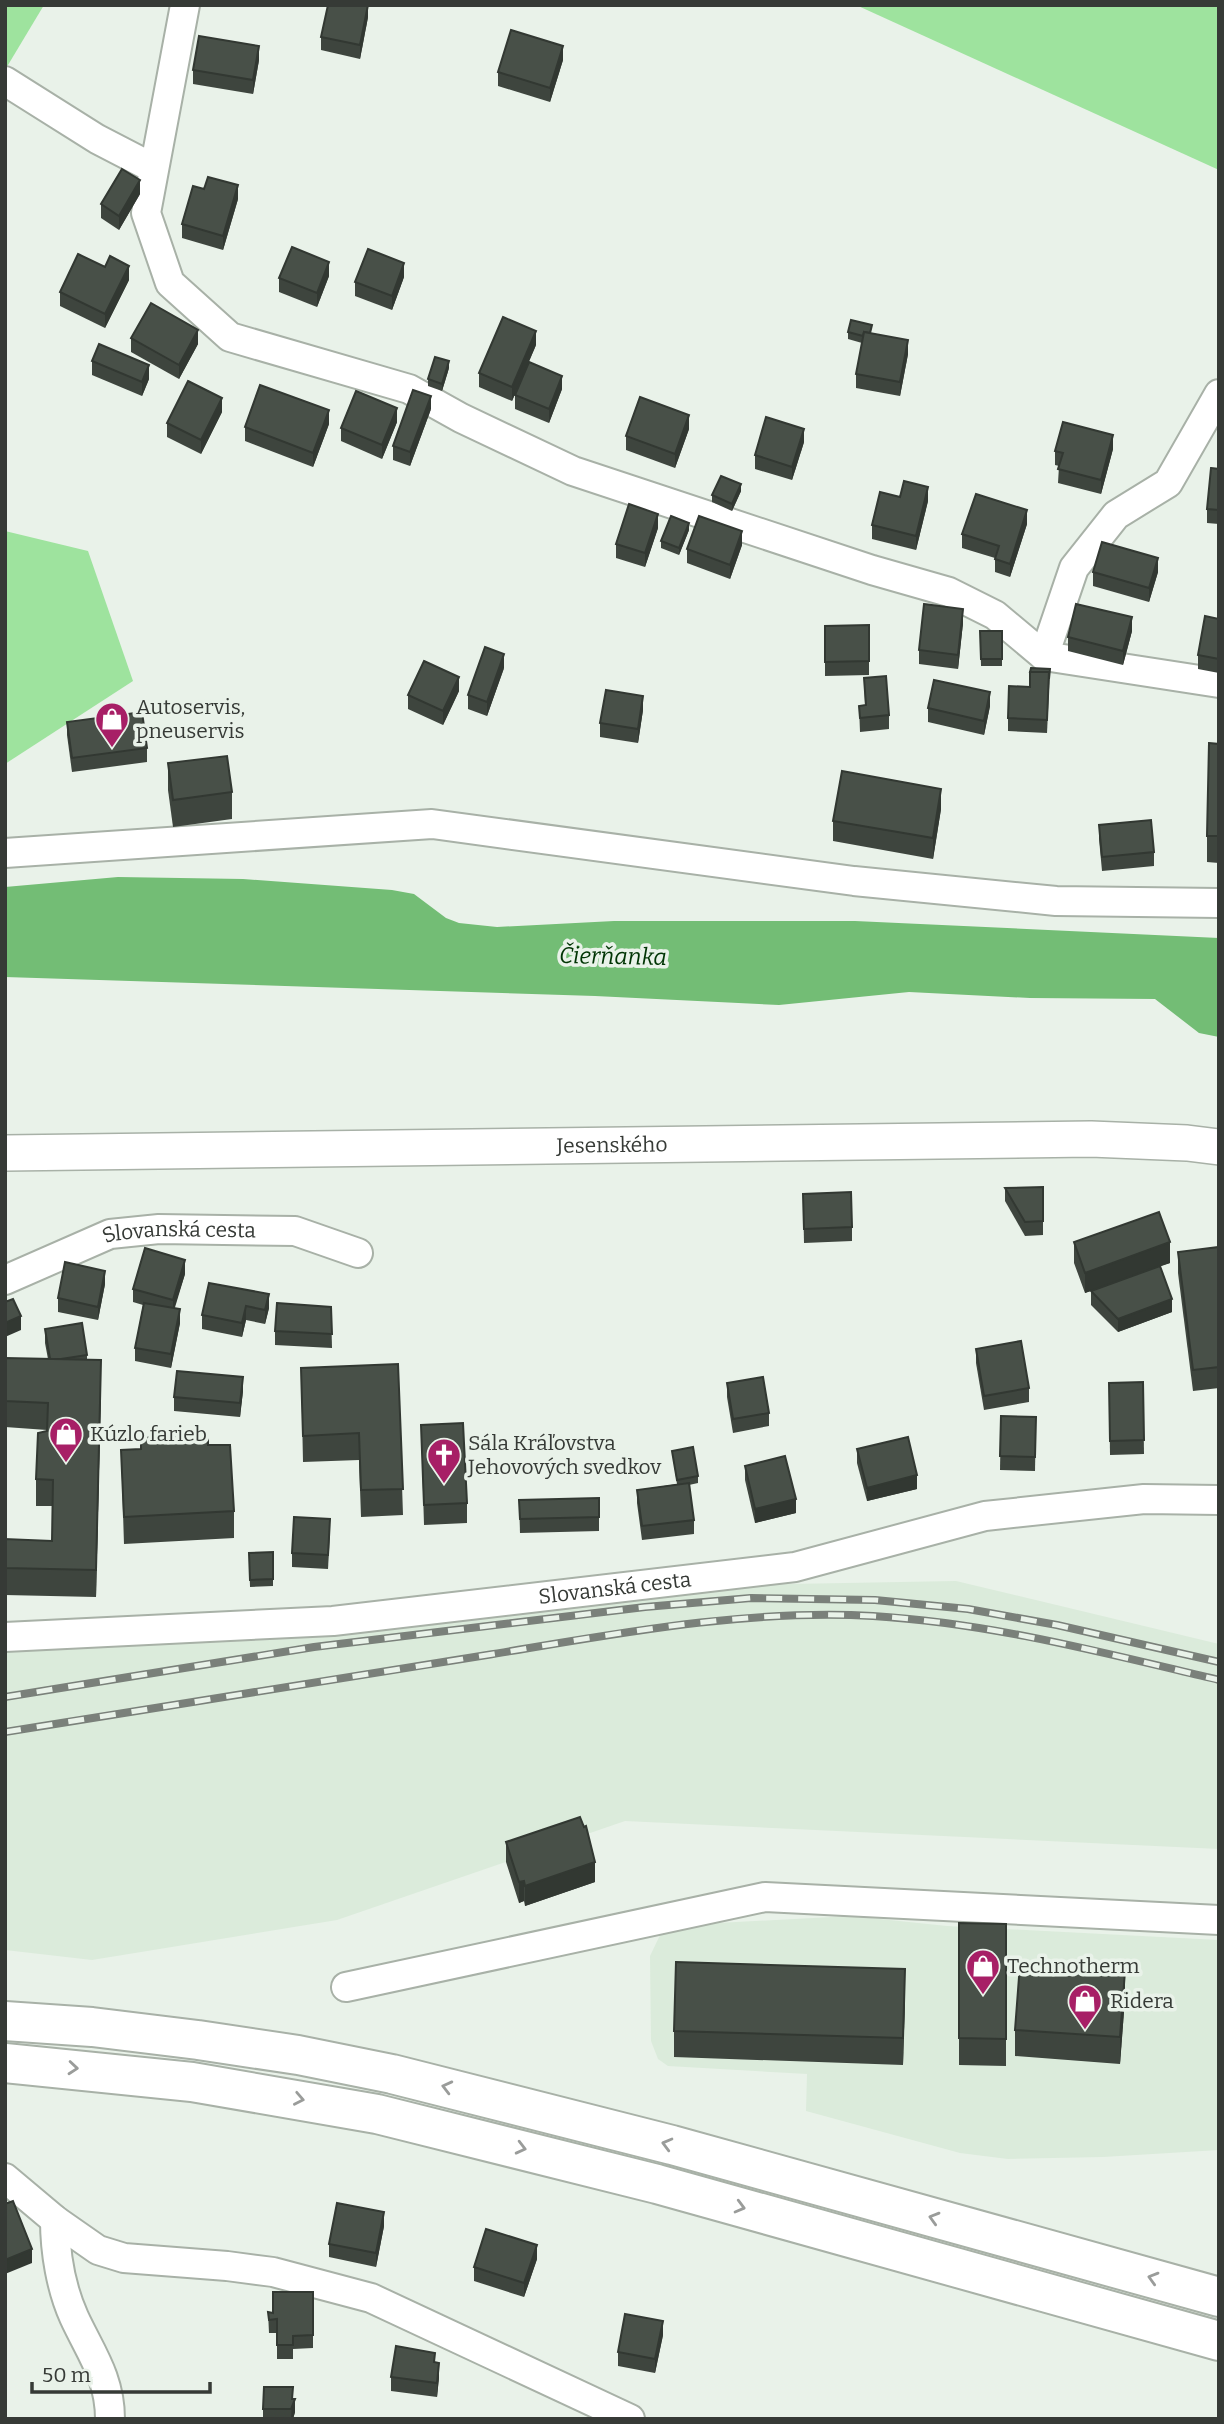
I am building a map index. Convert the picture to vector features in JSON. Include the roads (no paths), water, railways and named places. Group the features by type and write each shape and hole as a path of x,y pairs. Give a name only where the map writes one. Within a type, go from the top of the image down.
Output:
{"highway":[{"path":"5,2021 92,2027 198,2040 392,2074 685,2148 1219,2297"},
{"path":"5,2063 191,2082 377,2114 657,2184 1219,2340"}],"main road":[{"name":"Jesenského","path":"5,1153 1091,1139 1219,1147"}],"street":[{"path":"185,5 146,213 170,283 230,337 408,390 573,471 872,570 949,592 995,615 1044,656 1219,683"},
{"path":"5,80 97,139 153,168"},
{"path":"1044,656 1074,568 1116,515 1168,483 1219,394"},
{"path":"5,853 432,824 881,883 1056,901 1219,903"},
{"name":"Slovanská cesta","path":"5,1280 110,1234 159,1229 295,1231 358,1253"},
{"name":"Slovanská cesta","path":"5,1637 333,1621 795,1567 985,1516 1144,1499 1219,1500"},
{"path":"346,1987 765,1897 1219,1920"},
{"path":"5,2178 55,2220 97,2250 124,2258 273,2272 371,2298 630,2419"},
{"path":"55,2220 55,2242 62,2280 73,2315 102,2371 110,2419"}],"water":[{"name":"Čierňanka","path":"118,877 243,879 392,890 414,894 446,918 459,923 497,927 614,921 855,921 1219,938 1219,1037 1199,1033 1155,999 1030,998 909,992 779,1005 595,996 5,977 5,887"}],"railway":[{"path":"5,1697 314,1647 645,1607 751,1598 875,1600 968,1609 1057,1625 1219,1662"},
{"path":"5,1732 631,1632 776,1616 873,1616 961,1625 1047,1640 1219,1680"}],"place":[{"name":"Autoservis, pneuservis","path":"112,749"},
{"name":"Kúzlo farieb","path":"66,1464"},
{"name":"Sála Kráľovstva Jehovových svedkov","path":"444,1485"},
{"name":"Technotherm","path":"983,1996"},
{"name":"Ridera","path":"1085,2031"}]}
